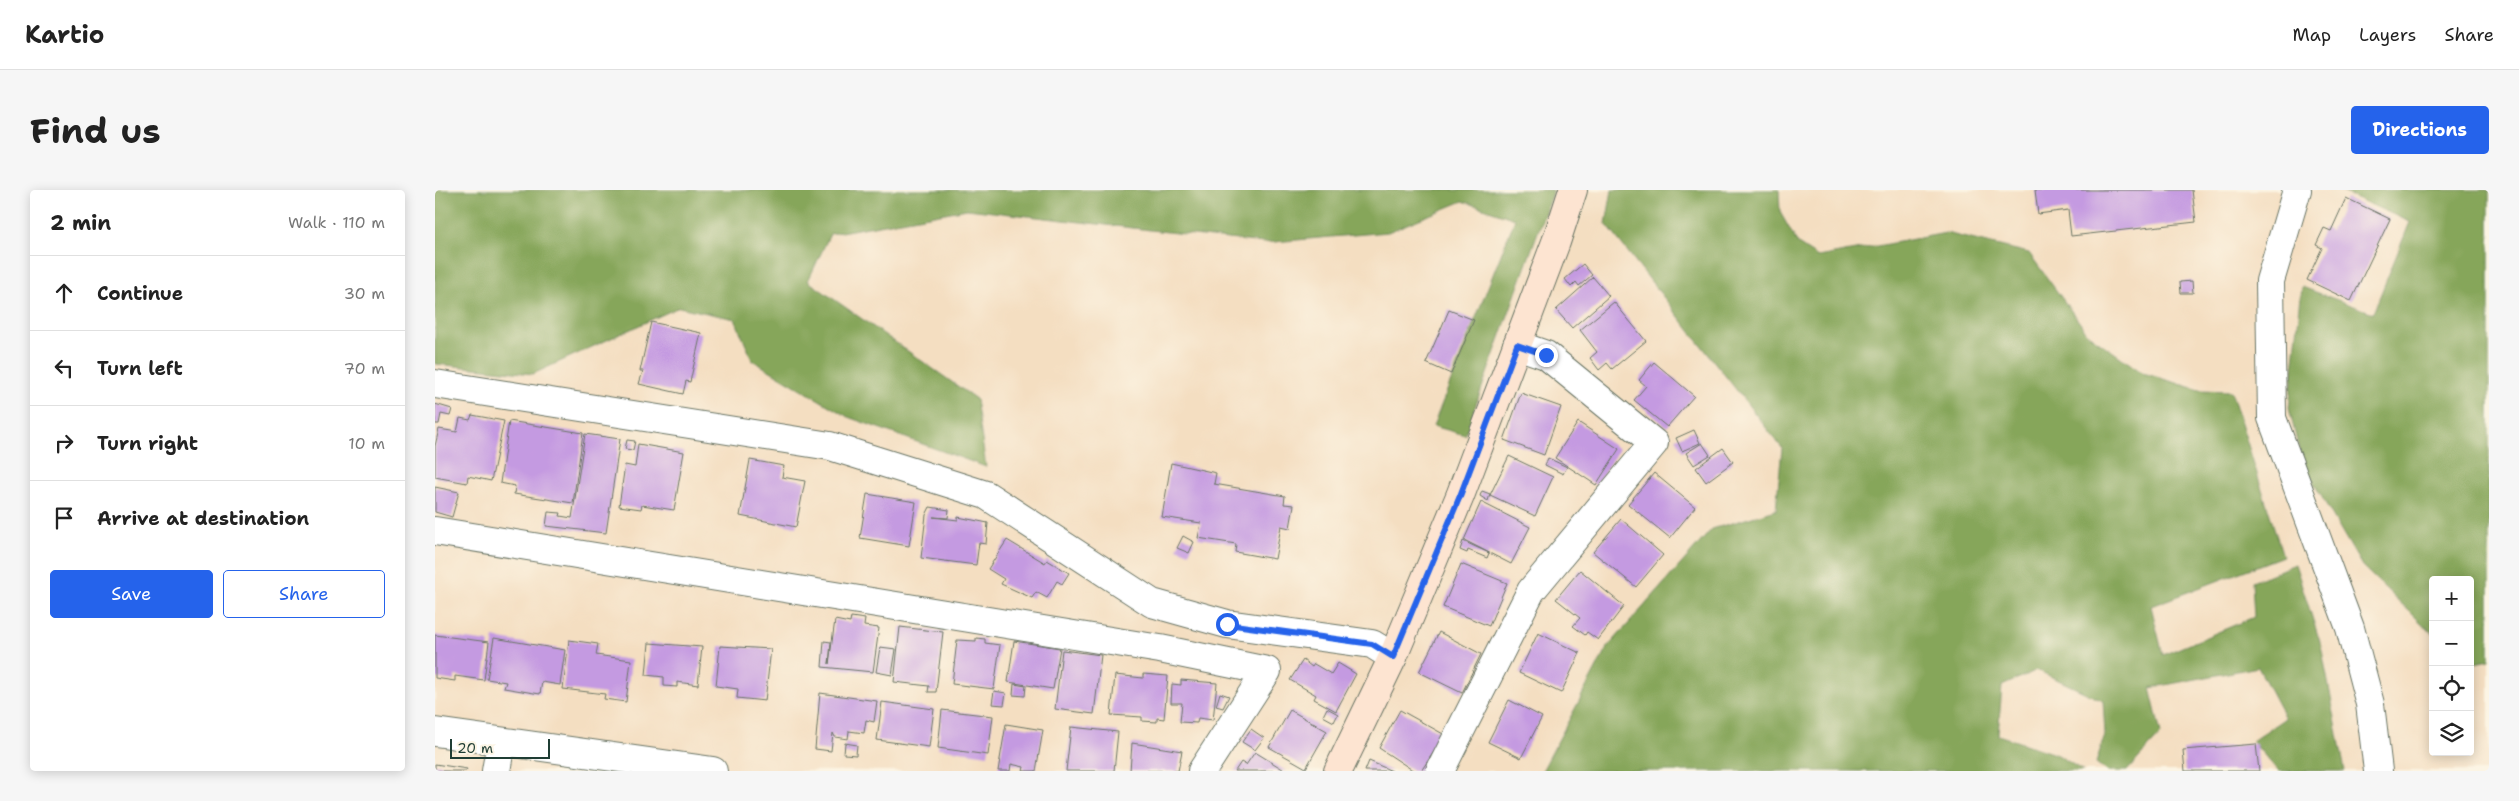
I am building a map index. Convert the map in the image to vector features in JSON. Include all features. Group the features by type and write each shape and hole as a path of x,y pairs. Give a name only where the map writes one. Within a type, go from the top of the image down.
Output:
{"street":[{"path":"1338,771 1393,657 1460,496 1557,242 1573,190"},
{"path":"2297,190 2270,281 2272,418 2350,628 2370,704 2378,771"},
{"path":"1440,771 1531,591 1654,443 1546,355 1517,345"},
{"path":"435,384 830,446 986,495 1152,603 1227,624 1372,644 1393,657"},
{"path":"435,531 1160,649 1267,671 1202,771"},
{"path":"435,732 713,771"},
{"path":"496,771 501,742"}],"green space":[{"path":"435,190 1553,190 1465,435 1433,426 1515,219 1463,201 1388,232 1263,243 967,209 830,234 808,281 976,399 986,467 848,417 752,360 735,319 679,307 533,374 435,364"},
{"path":"1612,190 1779,190 1780,212 1798,244 1818,257 1946,233 2029,253 2088,334 2143,373 2200,390 2231,391 2283,556 2151,606 2163,655 2254,617 2252,582 2295,564 2321,645 2345,771 2278,771 2252,741 2285,718 2258,667 2150,688 2161,734 2127,771 2107,771 2096,763 2105,734 2103,701 2037,670 2002,686 1998,735 2058,755 2083,771 1542,771 1607,648 1712,529 1776,510 1782,448 1606,224"},
{"path":"2338,190 2489,190 2489,660 2474,663 2474,576 2429,576 2429,630 2362,566 2302,463 2289,408 2302,287 2373,313 2410,222"}],"building":[{"path":"2035,190 2192,190 2196,222 2071,236 2068,210 2038,214"},
{"path":"2346,198 2390,219 2351,301 2307,280 2322,248 2316,245 2324,228 2331,231"},
{"path":"1583,264 1592,275 1579,286 1576,282 1571,287 1565,279"},
{"path":"1593,277 1609,296 1572,328 1556,310"},
{"path":"2192,281 2193,293 2181,293 2180,282"},
{"path":"1614,302 1646,341 1612,369 1607,363 1599,370 1590,358 1597,352 1580,330"},
{"path":"1449,310 1474,320 1451,374 1426,363"},
{"path":"651,322 701,333 690,382 686,381 683,394 639,384"},
{"path":"1654,362 1694,396 1667,427 1634,400 1646,386 1639,380"},
{"path":"1521,393 1561,407 1544,455 1504,440"},
{"path":"435,404 452,409 450,416 441,414 439,424 435,424"},
{"path":"472,415 504,421 491,481 468,476 467,483 435,477 435,446 439,429 457,432 460,418 470,420"},
{"path":"509,421 583,433 573,503 514,494 515,486 500,483"},
{"path":"1578,422 1619,449 1596,485 1555,458"},
{"path":"1694,430 1700,443 1682,451 1676,438"},
{"path":"585,434 620,439 606,533 546,526 548,512 561,513 560,516 572,518"},
{"path":"627,440 635,441 633,450 625,449"},
{"path":"1702,443 1710,455 1694,465 1686,453"},
{"path":"638,444 684,452 674,510 642,505 641,509 619,506 625,465 635,467"},
{"path":"1723,448 1733,462 1706,482 1696,468"},
{"path":"1509,456 1553,477 1535,516 1490,495"},
{"path":"1548,458 1567,467 1563,474 1545,465"},
{"path":"750,460 784,466 782,477 805,481 796,527 740,516"},
{"path":"1171,463 1216,473 1214,484 1285,496 1284,504 1294,505 1290,528 1281,526 1275,559 1235,552 1236,544 1198,538 1201,523 1162,517"},
{"path":"1654,473 1695,507 1670,538 1628,504"},
{"path":"435,487 459,492 452,517 435,512"},
{"path":"1482,491 1490,494 1488,501 1480,496"},
{"path":"867,494 916,502 909,546 860,538"},
{"path":"1481,502 1530,527 1511,564 1464,540"},
{"path":"930,507 949,510 948,518 933,517 958,520 958,517 988,523 986,544 979,543 976,565 921,558 926,515"},
{"path":"1621,519 1663,555 1636,587 1593,552"},
{"path":"1183,536 1194,542 1189,553 1177,548"},
{"path":"1007,540 1045,563 1047,560 1069,573 1062,584 1057,581 1047,598 1036,592 1032,598 1001,584 1004,579 988,569"},
{"path":"1463,541 1489,553 1487,558 1468,550 1467,553 1460,550"},
{"path":"1461,564 1507,583 1489,626 1443,607"},
{"path":"1580,570 1624,606 1598,640 1587,632 1585,635 1573,626 1580,618 1556,599"},
{"path":"851,617 865,619 864,626 879,628 873,672 822,667 824,641 831,642 829,664 835,620 850,623"},
{"path":"900,627 943,632 936,692 928,692 929,686 894,682"},
{"path":"1439,632 1481,654 1462,693 1419,672"},
{"path":"1538,633 1580,653 1561,693 1519,673"},
{"path":"435,635 489,642 484,680 455,676 455,681 435,678"},
{"path":"494,638 565,650 560,685 542,682 540,694 504,688 506,682 487,679"},
{"path":"976,638 985,639 985,643 1000,645 994,689 952,684 957,640 976,641"},
{"path":"569,640 598,644 596,655 631,660 626,702 604,699 605,694 563,689"},
{"path":"1014,641 1060,648 1053,689 1008,682"},
{"path":"649,643 702,647 698,685 677,682 677,687 664,686 664,677 646,675"},
{"path":"720,646 771,649 765,701 737,698 738,689 716,686"},
{"path":"880,647 896,649 892,675 876,672"},
{"path":"1062,650 1101,655 1094,714 1055,709"},
{"path":"1303,660 1312,667 1314,664 1331,674 1338,663 1356,674 1336,711 1314,699 1316,695 1290,680"},
{"path":"1143,674 1168,676 1164,719 1157,718 1157,722 1142,721 1142,717 1111,715 1115,675 1143,678"},
{"path":"1181,680 1217,683 1213,720 1198,718 1197,723 1180,722 1182,703 1171,703 1172,684 1181,685"},
{"path":"1014,684 1026,686 1025,696 1013,695"},
{"path":"994,691 1006,693 1004,705 992,704"},
{"path":"820,693 877,701 874,722 866,720 864,733 849,731 848,739 835,737 833,733 831,751 815,749"},
{"path":"1220,693 1229,696 1223,708 1216,706"},
{"path":"1509,700 1542,717 1521,758 1488,742"},
{"path":"882,702 934,709 929,747 877,740"},
{"path":"1327,708 1338,714 1334,722 1323,716"},
{"path":"942,710 993,716 988,755 938,748"},
{"path":"1290,710 1327,731 1306,768 1269,747"},
{"path":"1400,710 1445,735 1421,771 1414,771 1379,748"},
{"path":"1006,724 1043,730 1036,771 1023,771 1024,767 1011,764 1010,771 998,771"},
{"path":"1071,727 1118,732 1114,771 1066,771"},
{"path":"1251,729 1264,738 1255,750 1242,742"},
{"path":"845,743 857,745 856,755 844,754"},
{"path":"1132,743 1182,751 1178,771 1130,771"},
{"path":"2256,744 2259,771 2185,771 2183,750"},
{"path":"1255,752 1286,771 1235,771 1241,762 1246,765"},
{"path":"1369,761 1392,771 1365,771"},
{"path":"435,764 467,769 466,771 435,771"}],"route":[{"path":"1227,624 1372,644 1393,657 1460,496 1517,345 1546,355"}]}
